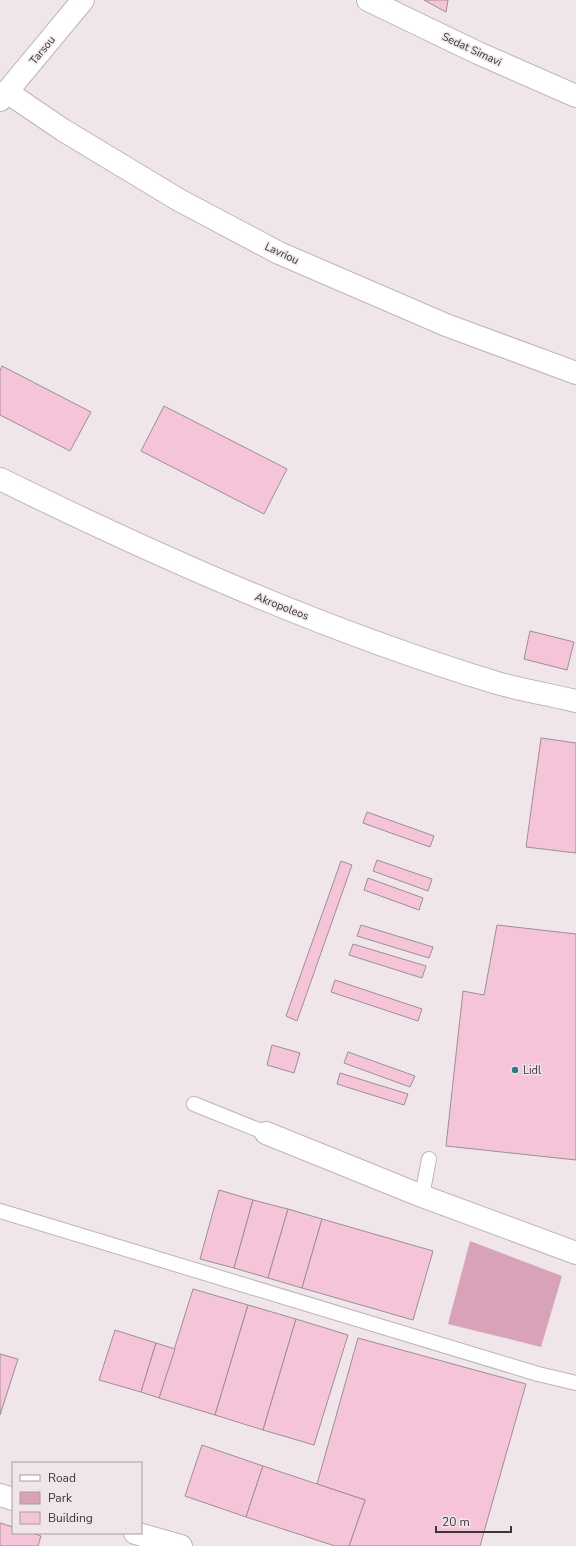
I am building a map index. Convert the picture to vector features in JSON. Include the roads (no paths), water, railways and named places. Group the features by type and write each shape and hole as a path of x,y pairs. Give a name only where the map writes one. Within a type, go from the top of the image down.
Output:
{"street":[{"name":"Tarsou","path":"4,96 83,0"},
{"name":"Sedat Simavi","path":"368,0 478,53 576,96"},
{"name":"Lavriou","path":"4,96 179,200 279,253 446,325 576,373"},
{"name":"Akropoleos","path":"0,480 243,591 372,641 498,683 576,701"},
{"path":"266,1133 422,1196 576,1253"},
{"path":"0,1495 12,1499"},
{"path":"139,1534 181,1546"}],"lane":[{"path":"194,1104 266,1133"},
{"path":"422,1196 429,1159"},
{"path":"0,1211 538,1374 576,1383"}],"place":[{"name":"Lidl","path":"515,1070"}]}
